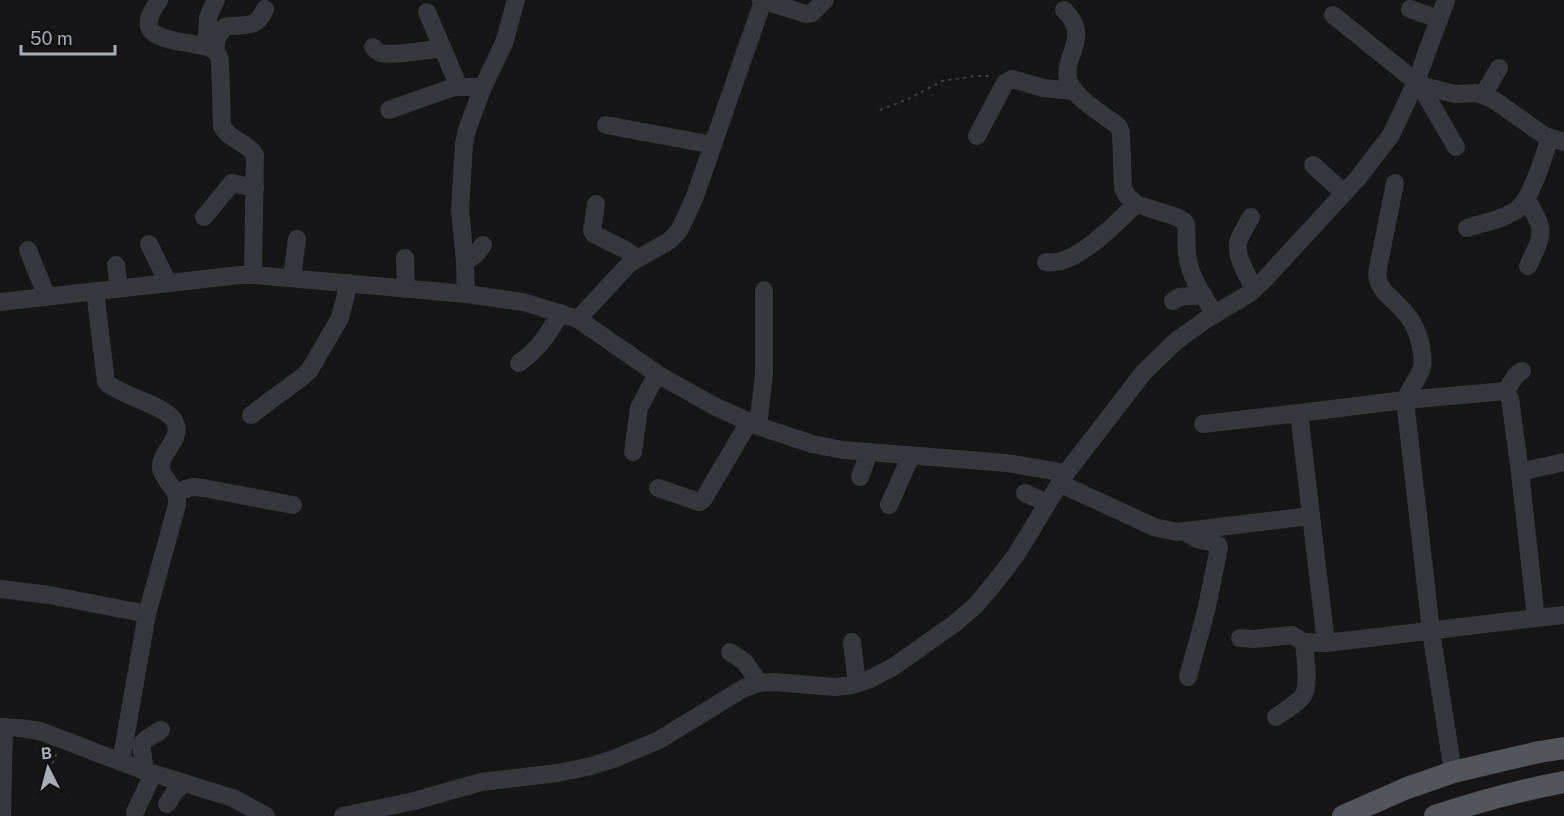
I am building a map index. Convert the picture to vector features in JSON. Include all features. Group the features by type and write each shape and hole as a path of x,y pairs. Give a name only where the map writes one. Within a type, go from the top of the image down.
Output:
{"main road":[{"path":"1343,816 1407,788 1454,772 1564,748"},
{"path":"1435,816 1464,806 1564,782"}],"street":[{"path":"159,0 148,24 157,37 209,43 217,38 224,27 254,24 265,9"},
{"path":"216,0 208,17 209,43 219,54 222,126 233,138 254,152 252,275"},
{"path":"466,294 460,210 463,151 467,130 483,87 504,43 516,0"},
{"path":"578,319 630,263 669,240 680,229 691,207 762,1 806,14 812,13 825,0"},
{"path":"344,816 414,801 481,782 558,773 616,758 658,740 744,688 759,683 835,687 870,679 893,667 954,624 976,605 1016,555 1063,479 1144,372 1175,342 1263,281 1358,178 1400,121 1418,84 1446,0"},
{"path":"1410,9 1439,19"},
{"path":"1064,10 1074,22 1077,36 1068,76 1069,81 1083,100 1119,127 1123,188 1127,196 1136,204 1184,220 1189,264 1197,285 1215,314"},
{"path":"427,12 459,87"},
{"path":"1334,15 1418,84 1455,147"},
{"path":"373,47 389,54 442,48"},
{"path":"1483,94 1498,68"},
{"path":"977,136 1008,80 1012,79 1043,88 1075,91"},
{"path":"1418,84 1442,92 1483,94 1557,140 1540,167 1520,207 1510,213 1467,228"},
{"path":"388,110 459,87 483,87"},
{"path":"606,124 713,145"},
{"path":"1313,165 1344,193"},
{"path":"204,217 232,183 255,188"},
{"path":"1395,183 1377,273 1378,282 1385,293 1411,319 1420,339 1422,368 1405,400 1431,631 1454,772"},
{"path":"1526,199 1541,226 1539,242 1528,266"},
{"path":"596,204 592,231 594,234 626,250 636,258"},
{"path":"1046,262 1057,263 1092,244 1136,204"},
{"path":"1251,217 1238,246 1244,268 1254,289"},
{"path":"292,278 297,240"},
{"path":"149,244 168,283"},
{"path":"465,262 483,245"},
{"path":"28,250 47,297"},
{"path":"405,258 405,289"},
{"path":"116,265 119,288"},
{"path":"0,302 252,275 466,294 523,302 561,313 578,319 657,374 714,406 753,424 812,444 843,450 1007,463 1063,479 1154,527 1172,532 1184,539 1217,543 1219,548 1206,611 1188,677"},
{"path":"251,415 309,371 340,318 350,283"},
{"path":"658,488 699,502 703,500 753,424 764,374 764,290"},
{"path":"95,291 106,382 112,388 147,402 172,416 177,433 161,463 161,470 176,492 177,505 147,614 120,762"},
{"path":"1173,301 1179,297 1203,295"},
{"path":"519,363 540,346 561,313"},
{"path":"1506,391 1516,375 1522,371"},
{"path":"633,452 639,408 657,374"},
{"path":"1203,424 1405,400 1506,391"},
{"path":"1506,391 1510,399 1520,472 1536,618"},
{"path":"1299,414 1326,644"},
{"path":"860,477 869,452"},
{"path":"889,506 911,456"},
{"path":"1520,472 1564,462"},
{"path":"176,492 193,487 203,488 293,505"},
{"path":"1025,493 1047,503"},
{"path":"1184,539 1311,516"},
{"path":"0,589 49,595 147,614"},
{"path":"1240,638 1255,639 1292,635 1304,642 1326,644 1564,615"},
{"path":"852,642 857,683"},
{"path":"1276,717 1304,694 1306,682 1304,642"},
{"path":"730,652 745,662 759,683"},
{"path":"2,816 2,727 40,731 120,762 233,798 236,809 266,816"},
{"path":"135,812 149,772 141,745 161,730"},
{"path":"168,804 183,783"}],"path":[{"path":"880,110 908,99 942,81 976,76 1008,80"},
{"path":"46,777 56,757 60,739"}]}
